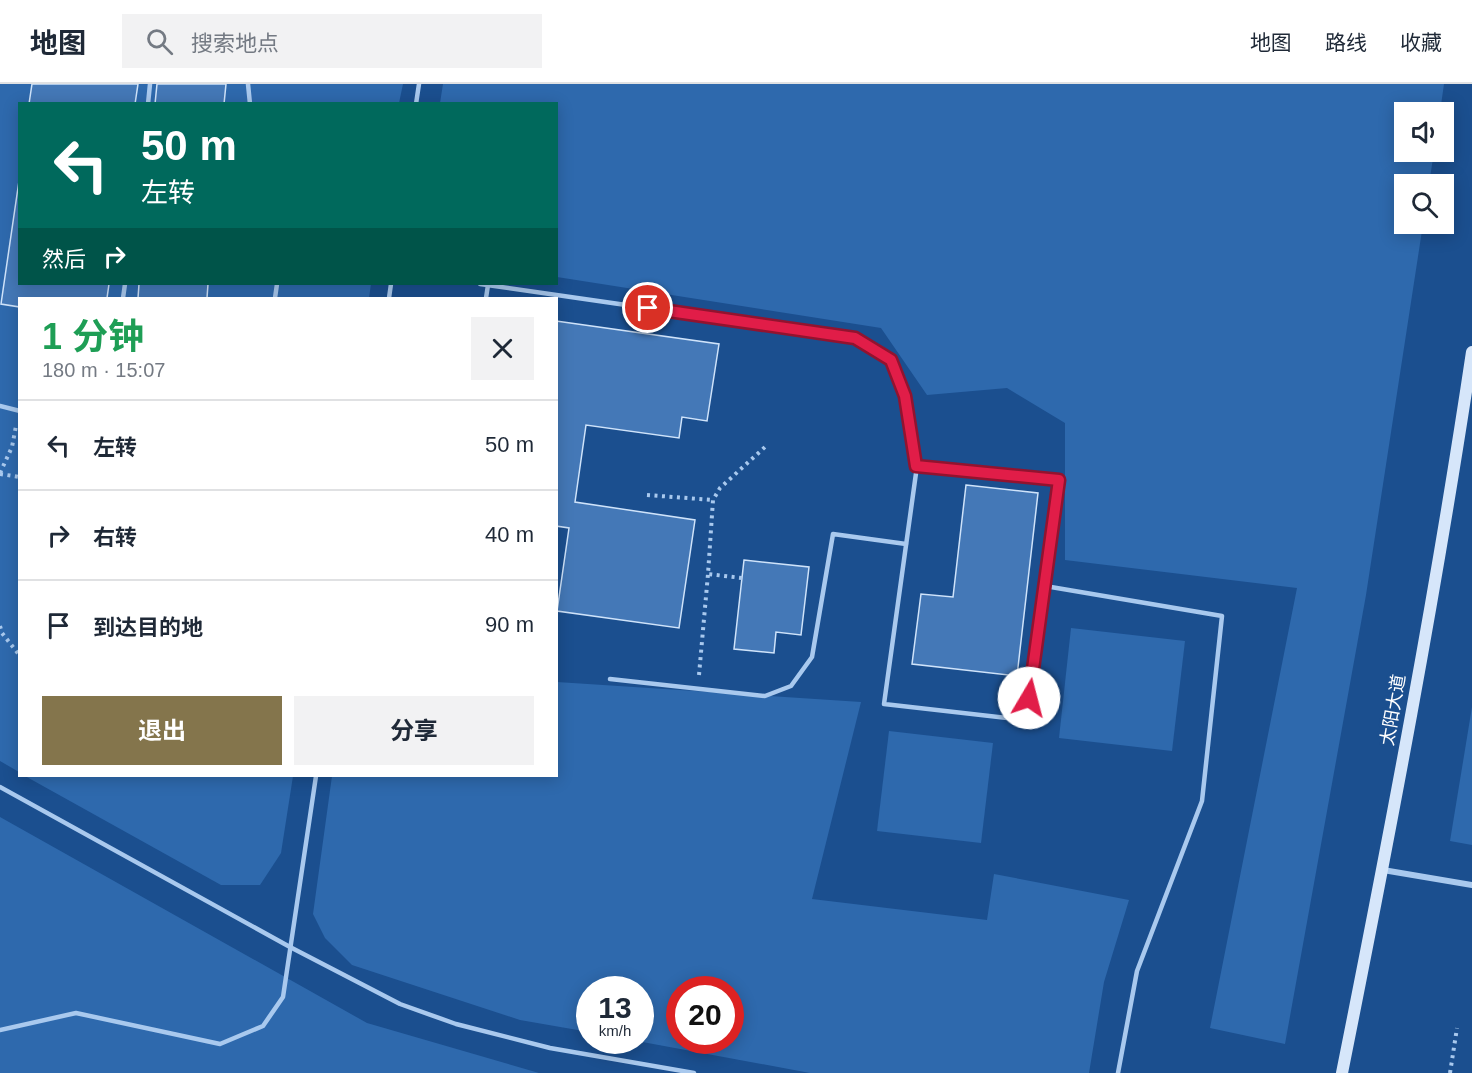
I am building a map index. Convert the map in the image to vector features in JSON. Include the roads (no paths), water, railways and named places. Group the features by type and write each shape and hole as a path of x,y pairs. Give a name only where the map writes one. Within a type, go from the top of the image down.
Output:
{"main road":[{"name":"太阳大道","path":"1342,1073 1383,870 1450,497 1472,352"}],"street":[{"path":"1383,870 1472,885"}],"lane":[{"path":"148,102 150,84"},
{"path":"248,84 250,102"},
{"path":"416,102 419,84"},
{"path":"488,285 855,338 891,360 905,396 916,466 884,704 1025,720 1059,480 916,466"},
{"path":"0,406 18,411"},
{"path":"610,679 765,696 791,686 812,657 832,534 906,544"},
{"path":"1045,586 1222,616 1202,801 1137,971 1118,1073"},
{"path":"0,1030 76,1013 220,1044 263,1026 283,997 316,777"},
{"path":"0,787 290,947 400,1004 456,1024 550,1048 694,1073"}]}
